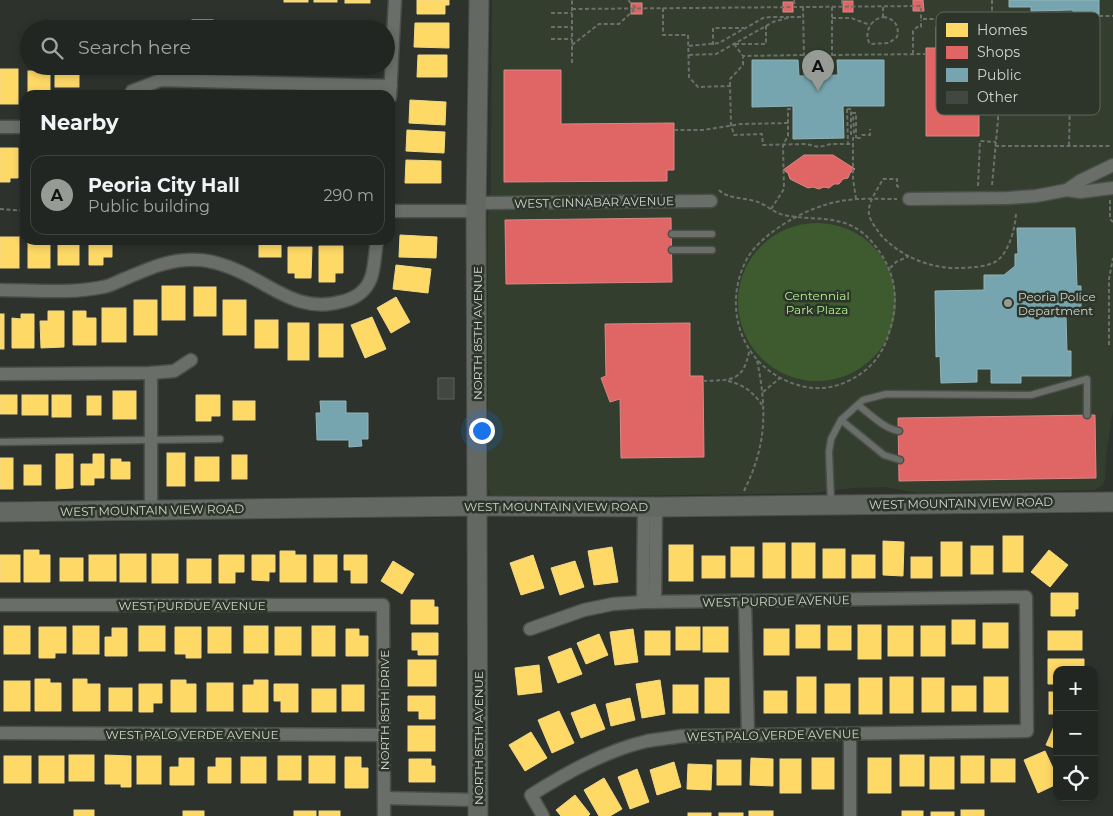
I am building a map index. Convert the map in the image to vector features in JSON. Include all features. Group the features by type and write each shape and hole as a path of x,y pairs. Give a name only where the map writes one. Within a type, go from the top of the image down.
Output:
{"street":[{"path":"394,20 395,0"},
{"name":"NORTH 85TH AVENUE","path":"478,808 476,207 479,0"},
{"path":"390,90 391,75"},
{"path":"135,90 160,80 369,90"},
{"path":"0,127 20,127"},
{"path":"1067,190 1080,181 1113,165"},
{"path":"909,199 1007,198 1036,196 1067,190 1111,193"},
{"name":"WEST CINNABAR AVENUE","path":"395,211 711,201"},
{"path":"0,290 67,291 104,287 168,262 187,260 209,261 224,265 253,278 280,295 303,302 331,305 356,298 371,278 376,245"},
{"path":"0,374 151,373 174,371 191,360"},
{"path":"151,373 151,510"},
{"name":"WEST MOUNTAIN VIEW ROAD","path":"0,512 478,506 1113,502"},
{"path":"649,602 650,506"},
{"name":"WEST PURDUE AVENUE","path":"530,629 584,610 612,604 1026,597 1027,731"},
{"path":"745,601 748,735"},
{"name":"WEST PURDUE AVENUE","path":"0,605 383,605"},
{"name":"NORTH 85TH DRIVE","path":"383,605 384,816"},
{"name":"WEST PALO VERDE AVENUE","path":"543,816 531,795 601,756 647,741 682,736 1027,731"},
{"name":"WEST PALO VERDE AVENUE","path":"0,733 384,735"},
{"path":"850,734 850,816"},
{"path":"384,798 478,808"}],"lane":[{"path":"672,234 712,234"},
{"path":"672,250 712,250"},
{"path":"831,505 829,452 831,439 841,420 863,400 886,394 1031,394 1087,380 1087,415"},
{"path":"858,405 894,431 899,431"},
{"path":"841,420 884,455 900,460"},
{"path":"0,442 220,439"}],"path":[{"path":"572,0 572,63"},
{"path":"628,0 636,8"},
{"path":"794,0 794,7"},
{"path":"842,0 842,7"},
{"path":"572,9 921,6 921,27 917,27 914,31 914,54"},
{"path":"803,7 804,75"},
{"path":"832,7 832,75"},
{"path":"883,7 883,17"},
{"path":"572,45 599,24 619,24 636,8"},
{"path":"663,8 663,35 688,35 689,77 698,87 730,86"},
{"path":"551,13 572,13"},
{"path":"688,46 719,43 764,18 783,16 791,18"},
{"path":"1100,16 1113,16"},
{"path":"689,55 716,54 766,25 791,18 803,17"},
{"path":"883,17 889,18 897,27 898,33 894,42 870,44 867,39 870,25 873,21 883,17"},
{"path":"832,18 851,18 870,25"},
{"path":"921,20 936,20"},
{"path":"734,44 766,44 766,25"},
{"path":"551,27 572,26"},
{"path":"713,45 713,28 746,28"},
{"path":"551,39 572,39"},
{"path":"734,44 743,56 743,65 730,79 730,125 734,135 762,134 763,145 806,144 819,147 831,144 854,144"},
{"path":"832,55 926,54"},
{"path":"743,56 804,55"},
{"path":"804,59 832,59"},
{"path":"771,209 784,189 783,145 788,136 788,109 793,109"},
{"path":"843,109 851,109 851,134 854,134 853,113 856,113 856,138"},
{"path":"847,109 848,144"},
{"path":"992,185 997,115"},
{"path":"1069,146 1070,115"},
{"path":"674,130 703,130 730,125 788,124"},
{"path":"856,199 853,179 853,138 870,135 870,129"},
{"path":"978,186 980,141 996,142"},
{"path":"995,146 1110,146"},
{"path":"899,187 897,186 897,179 883,180 870,205 869,215 875,227 885,239 909,256 924,263 945,268 964,269 996,262 1002,256 1013,233 1016,214"},
{"path":"719,190 725,196 756,201 782,215 798,217 829,219 844,223 860,231 871,242 890,268 896,301 894,320 887,341 876,361 857,377 829,388 790,383 780,378 749,352 740,328 735,299 743,269 749,256 771,233 798,217 826,204 856,199 909,199"},
{"path":"1111,193 1110,219 1113,222"},
{"path":"0,210 20,211"},
{"path":"890,268 896,262 909,256"},
{"path":"1108,345 1108,279 1113,258"},
{"path":"703,381 734,378 745,368 749,352"},
{"path":"744,491 759,454 764,430 762,392 757,360"},
{"path":"762,392 780,378"},
{"path":"726,380 736,382 752,392 763,406"}],"shaded area":[{"path":"492,0 1113,0 1113,410 1103,485 1094,490 918,493 885,487 853,488 812,493 498,498 491,495 488,488 488,220 491,188"}],"green space":[{"name":"Centennial Park Plaza","path":"809,223 825,223 840,226 854,232 873,246 883,258 893,279 896,302 893,325 883,346 873,358 861,368 840,378 825,381 809,381 794,378 773,368 751,346 741,325 738,310 738,294 741,279 751,258 773,236 794,226"}],"building: Homes":[{"path":"284,0 308,0 308,2 284,2"},
{"path":"314,0 337,0 337,2 314,2"},
{"path":"345,0 370,0 370,3 345,3"},
{"path":"417,0 449,0 449,5 445,5 445,14 417,14"},
{"path":"415,23 449,23 449,48 414,47"},
{"path":"418,55 447,55 447,77 417,77"},
{"path":"0,69 18,69 18,104 0,104"},
{"path":"28,75 50,75 50,90 28,90"},
{"path":"55,75 79,75 79,87 55,87"},
{"path":"410,100 446,102 445,125 409,123"},
{"path":"407,130 445,132 444,153 406,151"},
{"path":"0,148 18,148 18,178 10,178 10,182 0,182"},
{"path":"406,160 441,161 441,183 405,183"},
{"path":"400,235 437,237 436,258 399,257"},
{"path":"0,237 19,237 19,268 0,268"},
{"path":"28,245 50,245 50,268 28,268"},
{"path":"58,245 79,245 79,265 58,265"},
{"path":"89,245 112,245 112,257 103,257 103,265 89,265"},
{"path":"259,245 281,245 281,257 259,257"},
{"path":"319,246 343,246 343,273 335,273 335,282 319,282"},
{"path":"288,247 312,247 311,278 295,278 295,273 288,273"},
{"path":"396,265 431,269 428,293 393,289"},
{"path":"162,286 185,286 185,320 162,320"},
{"path":"194,287 216,287 216,316 194,316"},
{"path":"396,297 410,322 391,333 377,308"},
{"path":"134,300 157,300 157,335 134,335"},
{"path":"223,300 246,300 246,335 223,335"},
{"path":"102,308 126,308 126,342 102,342"},
{"path":"48,311 64,311 64,347 41,348 40,321 48,321"},
{"path":"73,311 86,311 86,318 96,318 96,345 73,345"},
{"path":"0,314 4,314 4,349 0,349"},
{"path":"21,314 34,314 34,348 12,348 12,318 21,319"},
{"path":"372,317 386,349 365,358 351,325"},
{"path":"255,320 278,320 278,348 255,348"},
{"path":"288,323 309,323 309,360 288,360"},
{"path":"319,324 343,324 343,357 319,357"},
{"path":"113,391 136,391 136,419 113,419"},
{"path":"0,395 17,395 17,414 0,414"},
{"path":"22,395 48,395 48,415 22,415"},
{"path":"52,395 71,395 71,417 52,417"},
{"path":"196,395 220,395 220,416 211,416 211,421 196,421"},
{"path":"87,396 101,396 101,415 87,415"},
{"path":"233,401 255,401 255,420 233,420"},
{"path":"167,453 185,453 185,486 167,486"},
{"path":"56,454 73,454 73,488 56,489"},
{"path":"93,454 104,454 104,478 94,478 94,485 81,485 81,464 93,464"},
{"path":"232,455 247,455 247,479 232,479"},
{"path":"195,457 219,457 219,481 195,481"},
{"path":"0,458 13,458 13,489 0,489"},
{"path":"111,459 121,459 121,462 130,462 130,479 111,479"},
{"path":"24,465 41,465 41,485 24,485"},
{"path":"1003,536 1023,536 1023,572 1003,572"},
{"path":"883,541 904,542 903,576 883,575"},
{"path":"941,542 962,542 962,576 941,576"},
{"path":"763,543 785,543 785,578 763,578"},
{"path":"792,543 815,543 815,578 792,578"},
{"path":"669,545 693,545 693,581 669,581"},
{"path":"971,546 993,546 993,574 971,574"},
{"path":"612,547 618,582 594,585 588,551"},
{"path":"731,547 754,547 754,577 731,577"},
{"path":"823,549 845,549 845,578 823,578"},
{"path":"24,550 39,550 39,555 50,555 50,582 24,582"},
{"path":"1049,550 1068,565 1050,587 1031,572"},
{"path":"280,551 295,551 295,555 306,555 306,582 280,582"},
{"path":"120,554 146,554 146,582 120,582"},
{"path":"152,554 178,554 178,583 152,583"},
{"path":"0,555 20,555 20,582 0,582"},
{"path":"89,555 116,555 116,581 89,581"},
{"path":"219,555 244,555 244,572 235,572 235,583 219,583"},
{"path":"252,555 275,555 275,572 269,572 269,581 252,580"},
{"path":"314,555 337,555 337,582 314,582"},
{"path":"344,555 367,555 367,583 351,583 351,570 344,570"},
{"path":"533,555 544,588 521,595 510,563"},
{"path":"852,555 875,555 875,578 852,578"},
{"path":"702,556 725,556 725,578 702,578"},
{"path":"911,557 932,557 932,578 911,578"},
{"path":"60,558 83,558 83,581 60,581"},
{"path":"187,559 211,559 211,583 187,583"},
{"path":"393,561 414,574 402,594 381,581"},
{"path":"575,561 584,587 560,595 551,568"},
{"path":"1051,593 1078,593 1078,609 1075,609 1075,616 1051,616"},
{"path":"411,600 434,600 434,607 438,607 438,624 411,624"},
{"path":"952,620 975,620 975,644 952,644"},
{"path":"983,623 1008,623 1008,648 983,648"},
{"path":"796,625 820,625 820,648 796,648"},
{"path":"858,625 881,625 881,659 858,659"},
{"path":"4,626 30,626 30,654 4,654"},
{"path":"73,626 99,626 99,654 73,654"},
{"path":"139,626 165,626 165,651 139,651"},
{"path":"244,626 268,626 268,653 244,653"},
{"path":"312,626 335,626 335,656 312,656"},
{"path":"828,626 851,626 851,650 828,650"},
{"path":"888,626 913,626 913,656 888,656"},
{"path":"921,626 945,626 945,656 921,656"},
{"path":"39,627 66,627 66,653 55,653 55,658 39,658"},
{"path":"175,627 201,627 201,658 186,658 186,654 175,654"},
{"path":"208,627 231,627 231,653 208,653"},
{"path":"275,627 301,627 301,655 275,655"},
{"path":"676,627 700,627 700,650 676,650"},
{"path":"703,627 728,627 728,652 703,652"},
{"path":"112,628 127,628 127,656 105,656 105,637 112,637"},
{"path":"346,629 359,629 359,636 368,636 368,656 346,656"},
{"path":"633,629 638,662 615,665 610,632"},
{"path":"764,629 789,629 789,655 764,655"},
{"path":"645,631 670,631 670,655 645,655"},
{"path":"1048,631 1082,631 1082,650 1048,650"},
{"path":"412,633 438,633 438,655 418,655 418,650 412,650"},
{"path":"599,634 608,655 586,664 577,643"},
{"path":"571,648 582,674 558,683 548,657"},
{"path":"1048,659 1084,659 1084,666 1053,666 1053,684 1048,684"},
{"path":"408,660 436,660 436,686 408,686"},
{"path":"539,665 542,692 518,695 515,668"},
{"path":"797,677 816,677 816,713 797,713"},
{"path":"890,677 913,677 913,713 890,713"},
{"path":"984,677 1008,677 1008,712 984,712"},
{"path":"705,678 729,678 729,713 705,713"},
{"path":"859,678 882,678 882,714 859,714"},
{"path":"922,678 944,678 944,712 922,712"},
{"path":"35,679 50,679 50,683 61,683 61,711 35,711"},
{"path":"73,679 87,679 87,684 100,684 100,711 73,711"},
{"path":"171,680 186,680 186,684 196,684 196,712 171,712"},
{"path":"254,680 268,680 268,712 243,712 243,685 254,685"},
{"path":"660,680 665,714 642,718 636,684"},
{"path":"4,681 30,681 30,711 4,711"},
{"path":"207,683 233,683 233,711 207,711"},
{"path":"139,684 162,684 162,703 153,703 153,712 139,712"},
{"path":"274,684 298,684 298,712 281,712 281,701 274,701"},
{"path":"825,684 850,684 850,713 825,713"},
{"path":"342,685 364,685 364,711 342,711"},
{"path":"673,685 698,685 698,713 673,713"},
{"path":"952,686 976,686 976,711 952,711"},
{"path":"109,688 132,688 132,711 109,711"},
{"path":"312,689 336,689 336,712 312,712"},
{"path":"764,691 787,691 787,713 764,713"},
{"path":"1049,692 1053,692 1053,714 1049,714"},
{"path":"408,696 435,696 435,719 419,719 419,711 408,711"},
{"path":"630,698 635,720 611,726 606,704"},
{"path":"595,704 605,729 581,738 571,713"},
{"path":"559,711 574,743 552,753 538,720"},
{"path":"408,726 435,726 435,751 408,751"},
{"path":"1053,729 1053,748 1046,745"},
{"path":"531,732 547,758 525,771 509,745"},
{"path":"1045,751 1053,768 1053,786 1038,793 1024,760"},
{"path":"69,755 94,755 94,781 69,781"},
{"path":"105,755 131,756 131,787 121,787 121,784 105,784"},
{"path":"900,755 924,755 924,786 900,786"},
{"path":"4,756 31,756 31,783 4,783"},
{"path":"39,756 64,756 64,783 39,783"},
{"path":"137,756 161,756 161,784 137,784"},
{"path":"278,756 301,756 301,780 278,780"},
{"path":"309,756 335,756 335,783 309,783"},
{"path":"961,756 984,756 984,783 961,783"},
{"path":"241,757 266,757 266,783 241,783"},
{"path":"345,757 361,757 361,768 368,768 368,788 345,788"},
{"path":"930,757 954,757 954,789 930,789"},
{"path":"179,758 194,758 194,785 170,785 170,767 179,767"},
{"path":"216,758 231,758 231,783 208,783 208,767 216,767"},
{"path":"751,758 773,759 773,786 750,785"},
{"path":"812,758 834,758 834,789 812,789"},
{"path":"868,758 891,758 891,793 868,793"},
{"path":"409,759 431,759 431,766 435,766 435,782 409,782"},
{"path":"780,759 801,759 801,793 780,793"},
{"path":"991,759 1015,759 1015,782 991,782"},
{"path":"717,760 741,760 741,785 717,785"},
{"path":"674,762 681,787 657,795 650,770"},
{"path":"688,764 712,765 711,790 687,789"},
{"path":"637,769 649,802 630,809 618,777"},
{"path":"604,778 622,809 610,816 599,816 584,790"},
{"path":"575,795 590,814 588,816 561,816 556,810"},
{"path":"74,810 94,810 94,816 74,816"},
{"path":"961,810 984,810 984,816 961,816"},
{"path":"183,811 204,811 204,816 183,816"},
{"path":"294,811 316,811 316,816 294,816"},
{"path":"319,811 340,811 340,816 319,816"},
{"path":"749,811 773,811 773,816 749,816"},
{"path":"902,811 923,811 923,816 902,816"},
{"path":"931,812 954,812 954,816 931,816"},
{"path":"688,813 711,813 711,816 688,816"},
{"path":"719,813 743,813 743,816 719,816"}],"building: Shops":[{"path":"913,0 923,0 924,11 913,11"},
{"path":"843,1 853,1 853,12 843,12"},
{"path":"783,2 793,2 793,12 783,12"},
{"path":"631,3 642,3 642,14 631,14"},
{"path":"926,48 936,48 936,115 979,115 979,136 926,136"},
{"path":"504,70 561,70 561,124 674,123 674,170 667,170 667,181 504,182"},
{"path":"804,155 833,155 855,169 848,178 843,179 839,184 834,184 829,188 808,188 790,179 788,173 783,170"},
{"path":"671,218 672,282 506,284 505,220"},
{"path":"690,323 690,376 703,376 704,457 621,458 620,399 610,402 601,378 606,376 605,324"},
{"path":"1095,415 1096,478 899,481 898,418"}],"building: Public":[{"path":"1009,0 1099,0 1099,12 1073,12 1073,10 1031,11 1031,7 1009,7"},
{"path":"752,60 798,60 799,76 838,75 837,60 884,60 884,106 843,106 844,138 793,139 793,106 752,107"},
{"name":"Peoria Police Department","path":"1017,228 1075,228 1077,286 1081,286 1081,316 1066,316 1067,351 1071,351 1071,376 1021,376 1021,383 991,383 991,369 977,369 977,382 941,383 940,356 936,357 935,291 984,290 984,275 1004,275 1015,266 1015,254 1018,254"},
{"path":"320,401 346,401 346,413 368,413 368,439 361,439 362,446 349,447 349,440 317,440 316,413 321,413"}],"building: Other":[{"path":"438,378 454,378 454,399 438,399"}],"place":[{"name":"Peoria City Hall","path":"818,91"},
{"name":"Peoria Police Department","path":"1008,303"}]}
